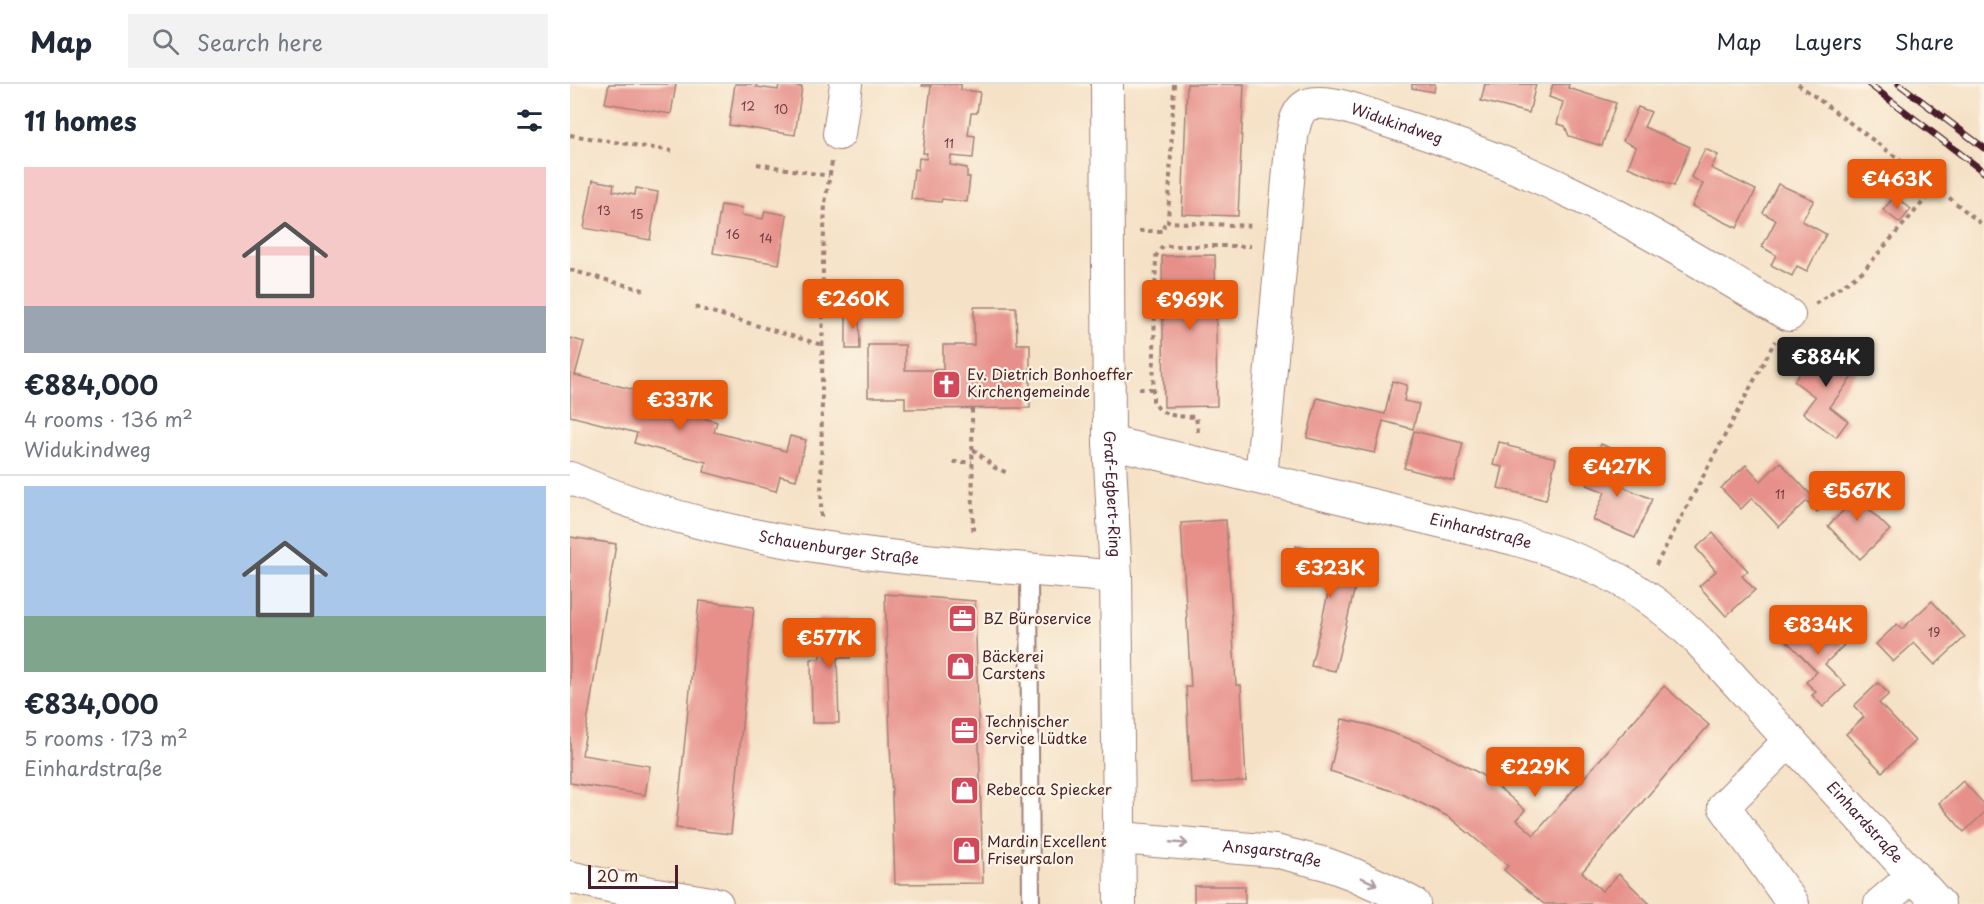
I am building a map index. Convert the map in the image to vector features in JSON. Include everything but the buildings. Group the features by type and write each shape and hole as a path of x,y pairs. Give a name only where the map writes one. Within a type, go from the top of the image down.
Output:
{"street":[{"path":"839,134 846,84"},
{"name":"Graf-Egbert-Ring","path":"1107,84 1109,442 1116,577 1120,904"},
{"name":"Widukindweg","path":"1261,478 1292,137 1299,111 1307,105 1330,104 1453,142 1574,194 1640,228 1789,315"},
{"name":"Einhardstraße","path":"1109,442 1550,549 1572,556 1617,577 1679,621 1699,641 1939,904"},
{"name":"Schauenburger Straße","path":"570,478 652,509 765,539 878,556 1116,577"},
{"path":"1790,740 1724,806 1793,904"},
{"name":"Ansgarstraße","path":"1120,838 1275,851 1326,864 1353,874 1414,904"},
{"path":"1880,904 1913,876"},
{"path":"570,877 609,886 717,904"}],"lane":[{"path":"1029,569 1031,904"}],"path":[{"path":"1130,230 1163,231 1164,225 1168,222 1174,84"},
{"path":"1798,84 1984,226"},
{"path":"820,548 825,203 839,134"},
{"path":"570,135 672,151"},
{"path":"756,164 829,176"},
{"path":"1642,593 1789,315 1816,304 1863,270 1936,188"},
{"path":"1168,222 1283,237"},
{"path":"1200,464 1196,417 1163,412 1155,405 1155,263 1163,246 1283,237"},
{"path":"570,270 646,291"},
{"path":"695,307 822,345"},
{"path":"1134,389 1154,389"},
{"path":"972,409 973,564"},
{"path":"972,448 995,468 1008,473"},
{"path":"953,462 972,462"}],"railway":[{"path":"1869,84 1984,172"},
{"path":"1899,84 1984,148"}],"place":[{"name":"Ev. Dietrich Bonhoeffer Kirchengemeinde","path":"946,384"},
{"name":"BZ Büroservice","path":"962,619"},
{"name":"Bäckerei Carstens","path":"961,666"},
{"name":"Technischer Service Lüdtke","path":"964,731"},
{"name":"Rebecca Spiecker","path":"965,790"},
{"name":"Mardin Excellent Friseursalon","path":"966,851"}]}
